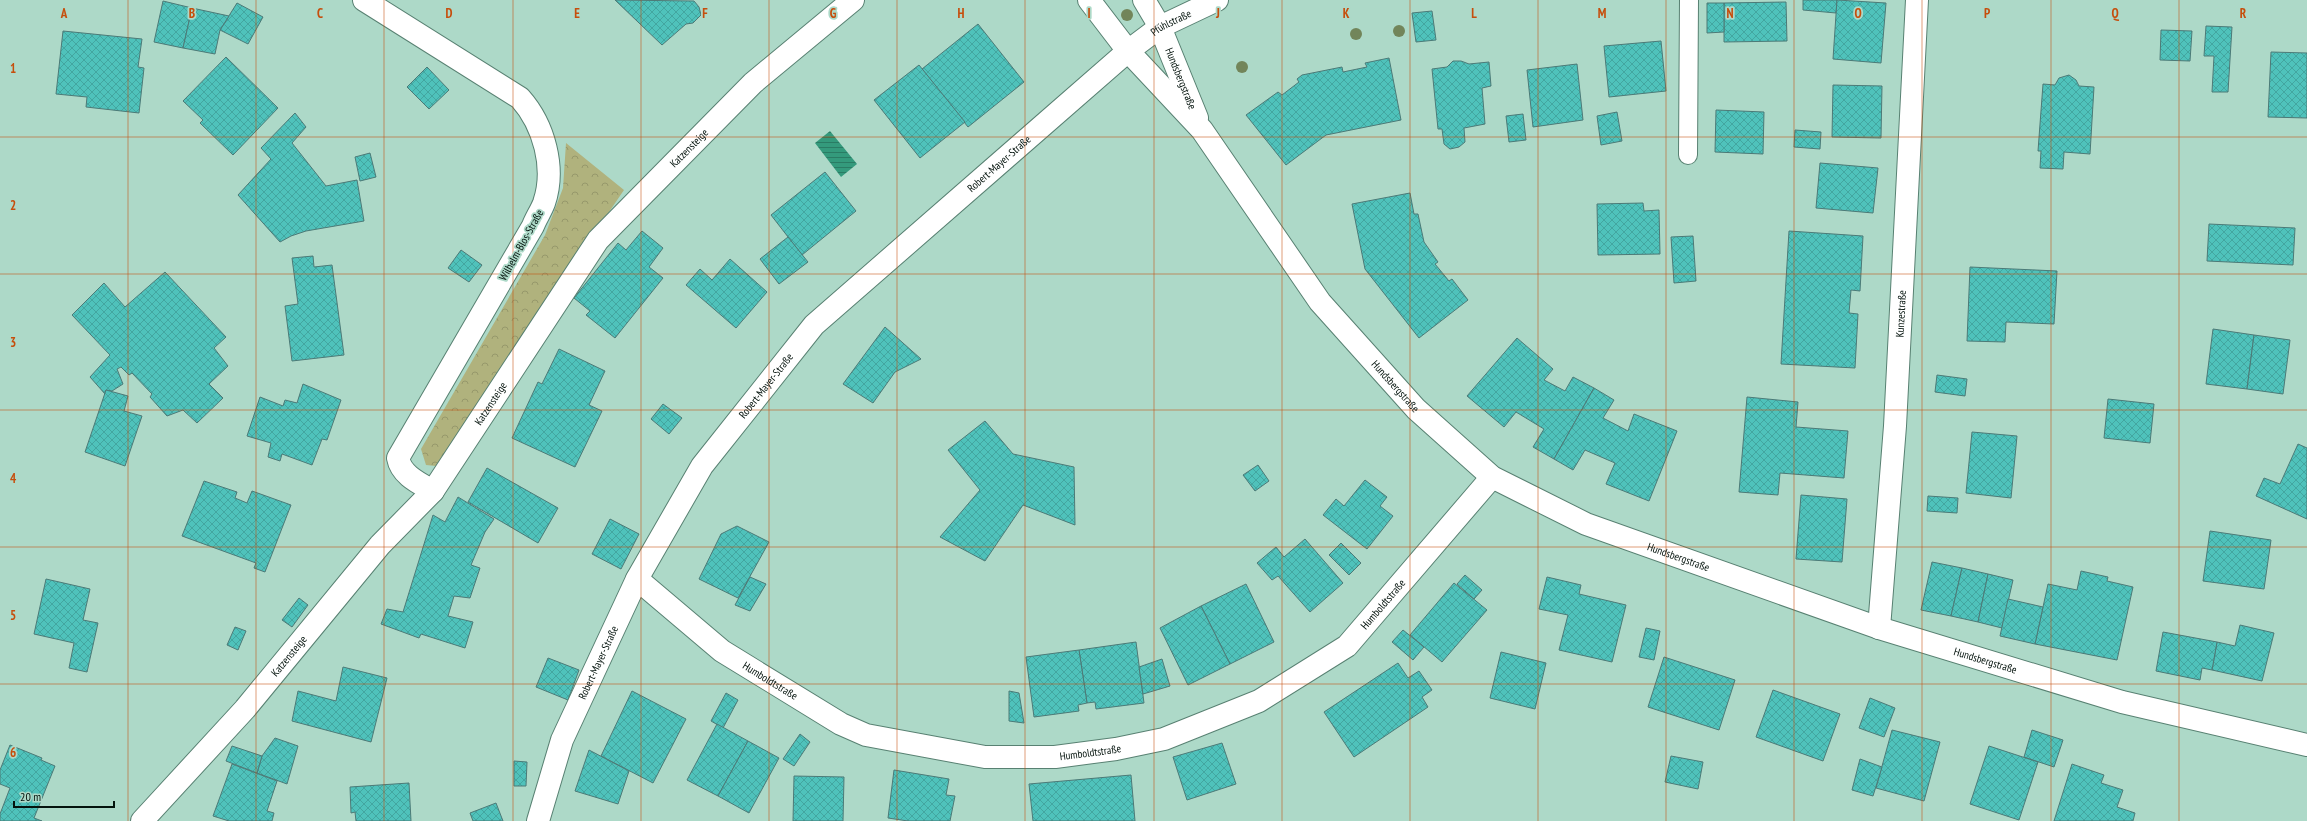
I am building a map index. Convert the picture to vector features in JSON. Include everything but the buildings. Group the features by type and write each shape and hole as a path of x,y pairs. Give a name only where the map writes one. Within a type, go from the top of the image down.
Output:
{"street":[{"name":"Wilhelm-Blos-Straße","path":"364,0 520,98 530,109 538,125 547,154 547,184 544,203 533,226 398,458 399,466 409,477 433,491"},
{"name":"Katzensteige","path":"142,821 245,709 380,545 433,491 598,240 753,83 853,0"},
{"name":"Hundsbergstraße","path":"1089,0 1128,51 1202,130 1320,302 1416,409 1492,477 1586,524 1879,628 2122,702 2307,745"},
{"name":"Hundsbergstraße","path":"1144,0 1160,27 1202,130"},
{"name":"Pfühlstraße","path":"1128,51 1160,27 1217,0"},
{"name":"Kunzestraße","path":"1879,628 1895,426 1917,0"},
{"name":"Robert-Mayer-Straße","path":"538,821 562,740 637,580 702,466 814,325 1128,51"},
{"name":"Humboldtstraße","path":"637,580 722,651 842,724 860,732 985,756 1055,757 1116,749 1164,740 1259,701 1347,646 1492,477"}],"lane":[{"path":"1688,155 1689,0"}],"green space":[{"path":"566,143 624,190 436,466 426,465 421,449 545,235 563,188"}],"shaded area":[{"path":"830,131 857,164 841,177 815,143"}]}
